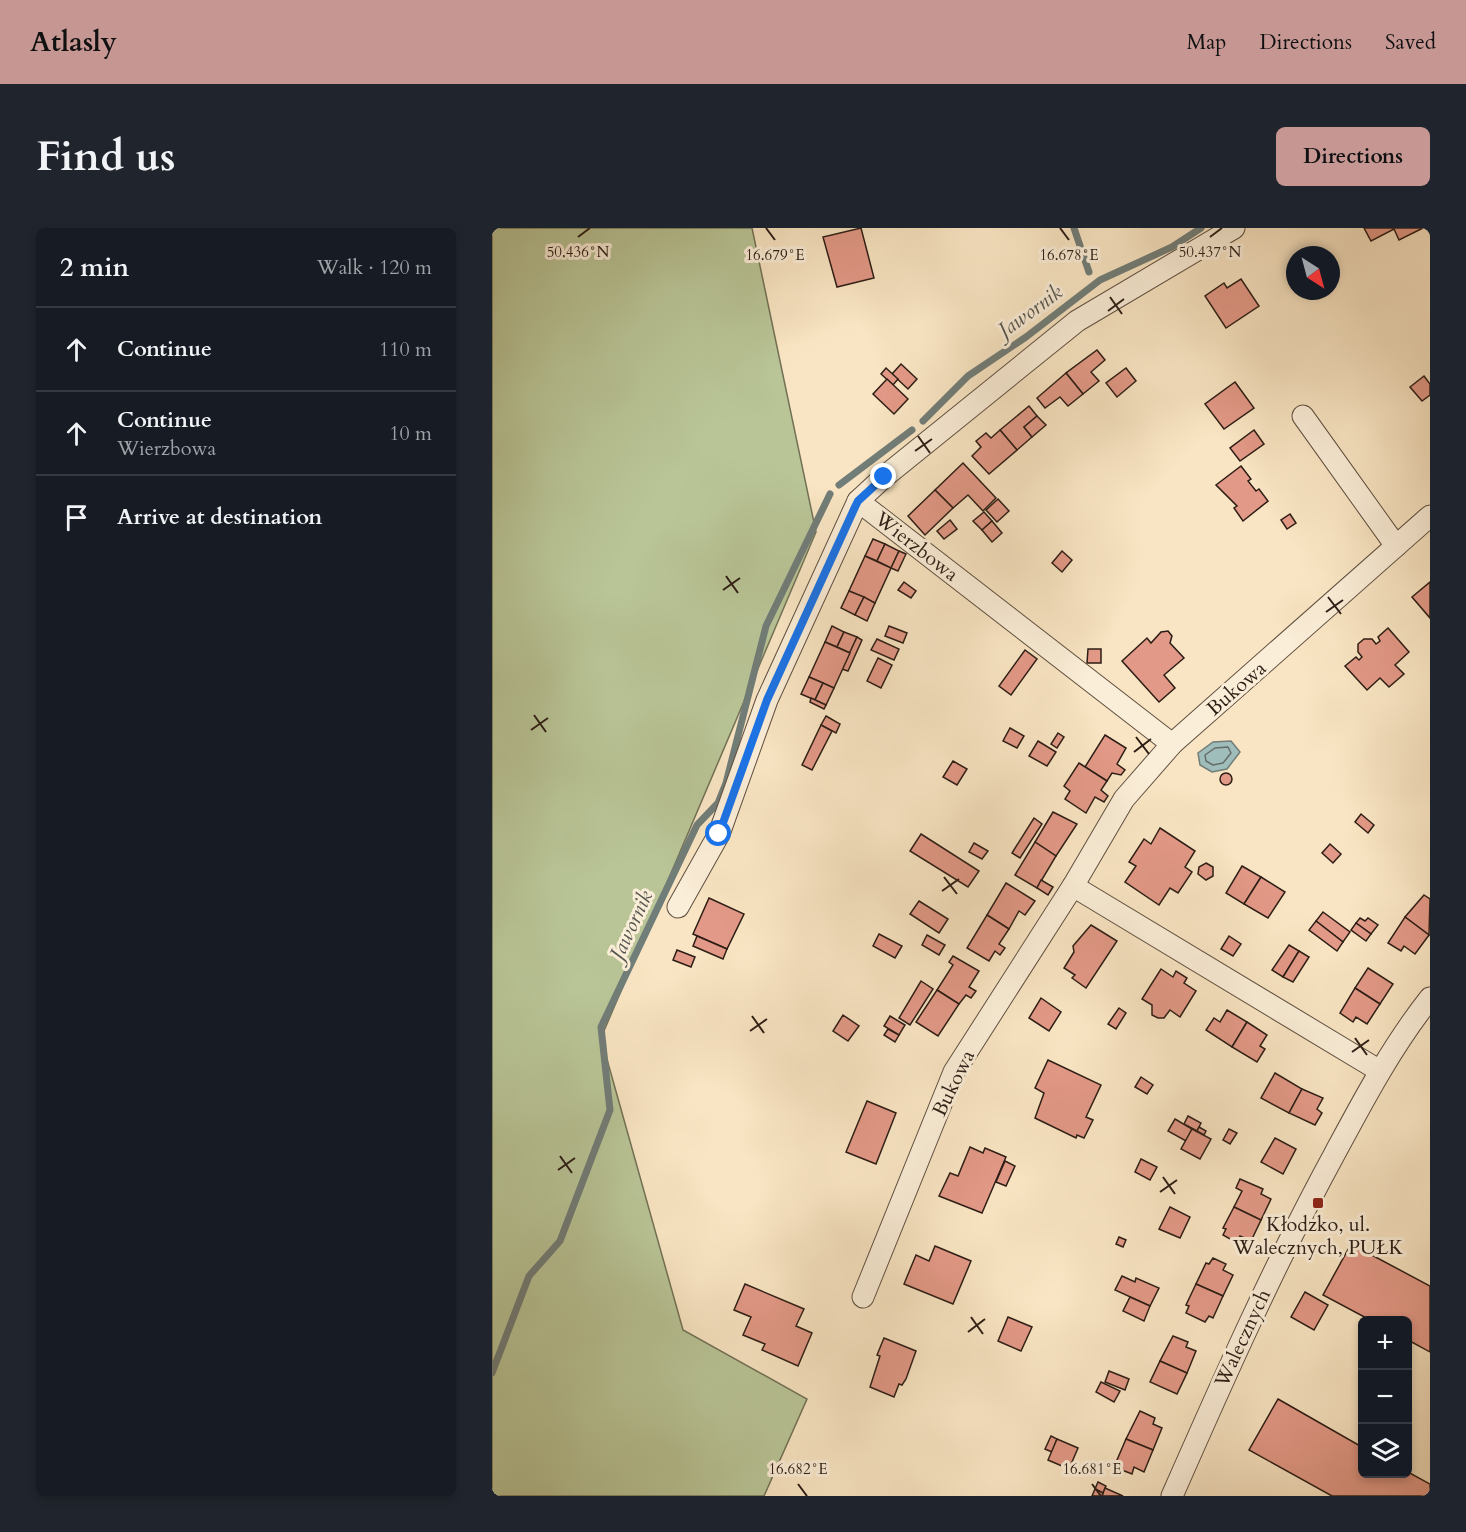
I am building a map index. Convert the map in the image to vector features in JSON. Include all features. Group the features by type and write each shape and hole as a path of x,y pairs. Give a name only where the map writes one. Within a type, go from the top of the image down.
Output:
{"street":[{"name":"Wierzbowa","path":"1172,744 858,501 884,477 1077,321 1234,228"},
{"path":"1303,416 1396,546"},
{"path":"678,906 719,834 767,700 858,501"},
{"name":"Bukowa","path":"863,1297 954,1072 1073,886 1124,799 1172,744 1430,516"},
{"path":"1073,886 1380,1071"},
{"name":"Walecznych","path":"1172,1496 1266,1285 1380,1071 1401,1035 1430,998"}],"green space":[{"path":"492,228 752,228 816,532 601,1038 683,1330 807,1399 764,1496 492,1496"}],"water":[{"path":"1231,741 1240,752 1227,769 1212,772 1200,765 1198,753 1213,742"}],"building":[{"path":"861,228 874,278 837,287 823,237"},
{"path":"1364,228 1423,228 1399,240 1394,229 1371,241"},
{"path":"1241,279 1259,306 1226,328 1205,296 1224,283 1227,288"},
{"path":"1097,350 1105,360 1091,372 1099,381 1083,394 1066,373"},
{"path":"901,364 917,379 908,389 892,374"},
{"path":"886,368 898,379 893,385 881,374"},
{"path":"1126,368 1136,381 1117,397 1106,383"},
{"path":"1066,373 1083,394 1068,406 1060,397 1045,408 1037,398"},
{"path":"1424,376 1430,384 1430,395 1422,401 1410,387"},
{"path":"887,379 908,399 894,414 873,394"},
{"path":"1235,382 1254,408 1224,429 1205,404"},
{"path":"1029,406 1037,416 1024,427 1032,437 1017,450 1000,430"},
{"path":"1037,416 1046,425 1032,437 1024,427"},
{"path":"1000,430 1017,450 989,474 972,456 981,447 976,441 986,433 991,438"},
{"path":"1254,430 1264,444 1240,461 1230,448"},
{"path":"963,463 996,498 983,511 968,495 953,508 935,490"},
{"path":"1241,466 1251,479 1248,481 1256,491 1259,489 1268,501 1243,521 1234,508 1237,506 1216,485"},
{"path":"935,490 953,508 925,535 908,516"},
{"path":"998,499 1009,511 997,522 986,510"},
{"path":"984,512 992,521 982,530 973,521"},
{"path":"1290,514 1296,523 1287,529 1281,520"},
{"path":"950,520 957,529 944,539 937,531"},
{"path":"992,521 1002,533 992,542 982,530"},
{"path":"873,539 885,544 877,561 865,556"},
{"path":"885,544 899,551 891,568 877,561"},
{"path":"899,551 906,554 898,571 891,568"},
{"path":"1062,551 1072,560 1062,572 1052,563"},
{"path":"865,556 891,568 875,603 849,591"},
{"path":"904,582 916,591 911,598 898,590"},
{"path":"1430,582 1430,618 1412,597"},
{"path":"849,591 864,597 855,615 841,608"},
{"path":"864,597 875,603 867,621 855,615"},
{"path":"832,626 844,632 837,647 825,642"},
{"path":"889,626 907,633 903,643 885,636"},
{"path":"1388,628 1409,652 1395,665 1404,674 1389,687 1380,678 1367,690 1345,666 1356,657 1359,660 1362,657 1358,652 1358,644 1364,639 1372,639 1376,644 1380,641 1378,637"},
{"path":"1168,631 1172,636 1170,643 1184,658 1164,675 1175,688 1159,702 1122,661 1147,638 1151,643 1161,632"},
{"path":"844,632 857,637 850,653 837,647"},
{"path":"857,637 862,640 848,671 842,669"},
{"path":"877,639 899,649 894,660 871,650"},
{"path":"825,642 850,653 834,688 809,677"},
{"path":"1088,649 1101,649 1101,663 1087,663"},
{"path":"1025,650 1037,659 1011,695 999,686"},
{"path":"878,658 892,665 881,688 867,681"},
{"path":"809,677 823,683 815,700 801,694"},
{"path":"823,683 834,688 826,705 815,700"},
{"path":"811,698 826,705 824,709 810,702"},
{"path":"826,716 840,724 836,733 821,725"},
{"path":"821,725 832,731 812,770 802,765"},
{"path":"1010,728 1024,736 1017,748 1003,741"},
{"path":"1058,733 1064,737 1057,748 1051,744"},
{"path":"1105,735 1126,748 1117,764 1125,770 1121,775 1112,773 1107,781 1085,767"},
{"path":"1038,741 1056,752 1047,766 1029,756"},
{"path":"953,761 967,769 957,785 943,777"},
{"path":"1079,763 1107,781 1101,790 1108,796 1104,802 1095,797 1086,813 1065,799 1070,791 1064,786"},
{"path":"1228,773 1232,779 1228,785 1224,785 1220,777"},
{"path":"1053,812 1077,824 1056,856 1035,842"},
{"path":"1361,814 1374,825 1368,833 1355,822"},
{"path":"1034,818 1042,824 1020,858 1012,853"},
{"path":"1160,828 1195,851 1185,867 1192,872 1178,893 1170,888 1159,905 1125,882 1136,866 1129,862 1144,839 1151,844"},
{"path":"921,834 979,871 968,887 910,851"},
{"path":"1035,842 1056,856 1037,888 1015,875"},
{"path":"974,843 988,851 982,859 969,852"},
{"path":"1330,844 1341,854 1333,863 1322,853"},
{"path":"1206,863 1213,867 1213,876 1206,880 1198,874 1199,867"},
{"path":"1242,866 1261,877 1244,904 1226,893"},
{"path":"1261,877 1285,892 1268,918 1244,904"},
{"path":"1041,880 1053,887 1048,895 1037,888"},
{"path":"1006,883 1035,901 1025,915 1019,911 1009,929 987,915"},
{"path":"1424,895 1430,899 1429,935 1405,917"},
{"path":"709,898 744,914 727,949 693,934"},
{"path":"919,901 948,919 939,933 910,914"},
{"path":"1323,912 1350,932 1343,942 1316,921"},
{"path":"987,915 1009,929 999,944 1005,948 1000,955 995,951 989,961 967,948"},
{"path":"1405,917 1429,935 1415,954 1404,946 1401,951 1388,943"},
{"path":"1360,918 1365,921 1368,918 1378,925 1371,934 1356,923"},
{"path":"1316,921 1343,942 1337,951 1309,930"},
{"path":"1356,923 1371,934 1366,941 1351,930"},
{"path":"1091,925 1117,941 1086,988 1072,978 1075,975 1064,968 1074,952 1073,946"},
{"path":"879,934 902,946 895,958 873,946"},
{"path":"927,935 945,945 939,955 922,945"},
{"path":"697,936 727,949 723,959 693,946"},
{"path":"1229,936 1241,944 1233,956 1221,949"},
{"path":"1289,945 1299,951 1283,977 1272,970"},
{"path":"677,950 695,957 691,967 673,960"},
{"path":"1299,951 1309,957 1293,982 1283,977"},
{"path":"953,956 979,971 969,987 976,991 971,998 966,995 959,1004 937,990 953,965 949,962"},
{"path":"1368,968 1393,984 1380,1004 1355,988"},
{"path":"1161,969 1173,977 1176,971 1187,978 1184,983 1196,991 1180,1017 1170,1010 1164,1018 1158,1018 1152,1015 1152,1005 1142,999"},
{"path":"921,981 933,989 910,1025 899,1018"},
{"path":"1355,988 1380,1004 1367,1024 1356,1017 1353,1022 1340,1013"},
{"path":"937,990 959,1004 938,1036 916,1022"},
{"path":"1041,998 1061,1012 1049,1031 1029,1018"},
{"path":"1119,1008 1126,1013 1116,1029 1108,1024"},
{"path":"1227,1010 1247,1022 1232,1047 1206,1030 1214,1018 1220,1022"},
{"path":"843,1015 859,1026 848,1041 833,1031"},
{"path":"890,1016 905,1025 899,1035 884,1026"},
{"path":"1247,1022 1267,1035 1260,1046 1265,1049 1257,1062 1232,1047"},
{"path":"888,1029 899,1035 895,1042 884,1035"},
{"path":"1048,1060 1101,1085 1086,1117 1093,1120 1084,1138 1077,1135 1076,1138 1035,1118 1044,1093 1035,1088"},
{"path":"1275,1073 1302,1089 1289,1113 1261,1098"},
{"path":"1141,1077 1153,1085 1147,1094 1135,1087"},
{"path":"1302,1089 1323,1098 1317,1109 1322,1113 1315,1125 1289,1113"},
{"path":"867,1101 896,1113 876,1164 846,1152"},
{"path":"1188,1116 1201,1123 1197,1131 1184,1124"},
{"path":"1175,1119 1192,1129 1186,1141 1168,1131"},
{"path":"1199,1127 1206,1131 1204,1135 1197,1131"},
{"path":"1192,1129 1211,1139 1200,1159 1181,1149"},
{"path":"1229,1129 1237,1133 1230,1144 1223,1140"},
{"path":"1275,1138 1296,1149 1283,1174 1261,1162"},
{"path":"970,1147 983,1153 985,1148 1006,1157 982,1213 939,1196 950,1173 958,1176"},
{"path":"1141,1159 1157,1167 1150,1180 1135,1172"},
{"path":"1005,1161 1015,1166 1006,1186 996,1182"},
{"path":"1240,1179 1263,1189 1261,1194 1271,1199 1261,1220 1234,1207 1242,1191 1236,1188"},
{"path":"1170,1207 1190,1217 1180,1238 1159,1229"},
{"path":"1234,1207 1261,1220 1251,1241 1240,1236 1237,1243 1223,1235 1226,1229 1223,1228"},
{"path":"1119,1237 1126,1240 1123,1247 1116,1244"},
{"path":"1351,1244 1430,1286 1430,1352 1412,1342 1412,1316 1362,1316 1323,1295"},
{"path":"935,1246 971,1261 953,1304 904,1284 916,1255 929,1261"},
{"path":"1213,1258 1226,1264 1223,1270 1233,1275 1223,1296 1196,1284 1206,1263 1209,1264"},
{"path":"1122,1276 1135,1282 1136,1278 1159,1288 1150,1306 1115,1290"},
{"path":"745,1284 804,1309 796,1326 812,1333 798,1366 762,1350 765,1344 743,1335 751,1317 734,1310"},
{"path":"1196,1284 1223,1296 1213,1318 1209,1316 1205,1322 1186,1313 1189,1306 1186,1305"},
{"path":"1305,1292 1328,1305 1314,1330 1291,1317"},
{"path":"1130,1297 1150,1306 1144,1321 1123,1311"},
{"path":"1008,1317 1032,1327 1021,1351 998,1341"},
{"path":"1173,1336 1188,1342 1186,1347 1196,1351 1187,1373 1160,1361"},
{"path":"884,1338 916,1351 906,1379 902,1385 899,1384 894,1397 870,1387 880,1356 877,1355"},
{"path":"1160,1361 1187,1373 1177,1394 1150,1382"},
{"path":"1109,1371 1129,1379 1125,1390 1105,1382"},
{"path":"1101,1382 1120,1391 1114,1402 1096,1392"},
{"path":"1278,1399 1358,1445 1358,1478 1412,1478 1412,1474 1430,1484 1430,1496 1332,1496 1249,1450"},
{"path":"1140,1411 1155,1418 1153,1424 1162,1428 1153,1450 1126,1439"},
{"path":"1051,1436 1057,1439 1052,1452 1045,1449"},
{"path":"1057,1439 1078,1448 1069,1469 1048,1460"},
{"path":"1126,1439 1153,1450 1144,1472 1134,1467 1132,1474 1117,1468 1120,1462 1117,1460"},
{"path":"1098,1482 1106,1486 1103,1493 1095,1489"},
{"path":"1105,1488 1123,1496 1102,1496"},
{"path":"1095,1489 1103,1493 1102,1496 1092,1496"}],"waterway":[{"path":"1074,228 1089,272"},
{"name":"Jawornik","path":"923,421 968,376 1026,337 1100,280 1172,247 1201,228"},
{"name":"Jawornik","path":"839,485 912,430"},
{"name":"Jawornik","path":"492,1373 529,1276 560,1241 610,1110 601,1027 697,825 718,803 726,783 766,626 830,494"}],"place":[{"name":"Kłodzko, ul. Walecznych, PUŁK","path":"1318,1203"}],"route":[{"path":"719,834 767,700 855,507 858,501 884,477"}]}
